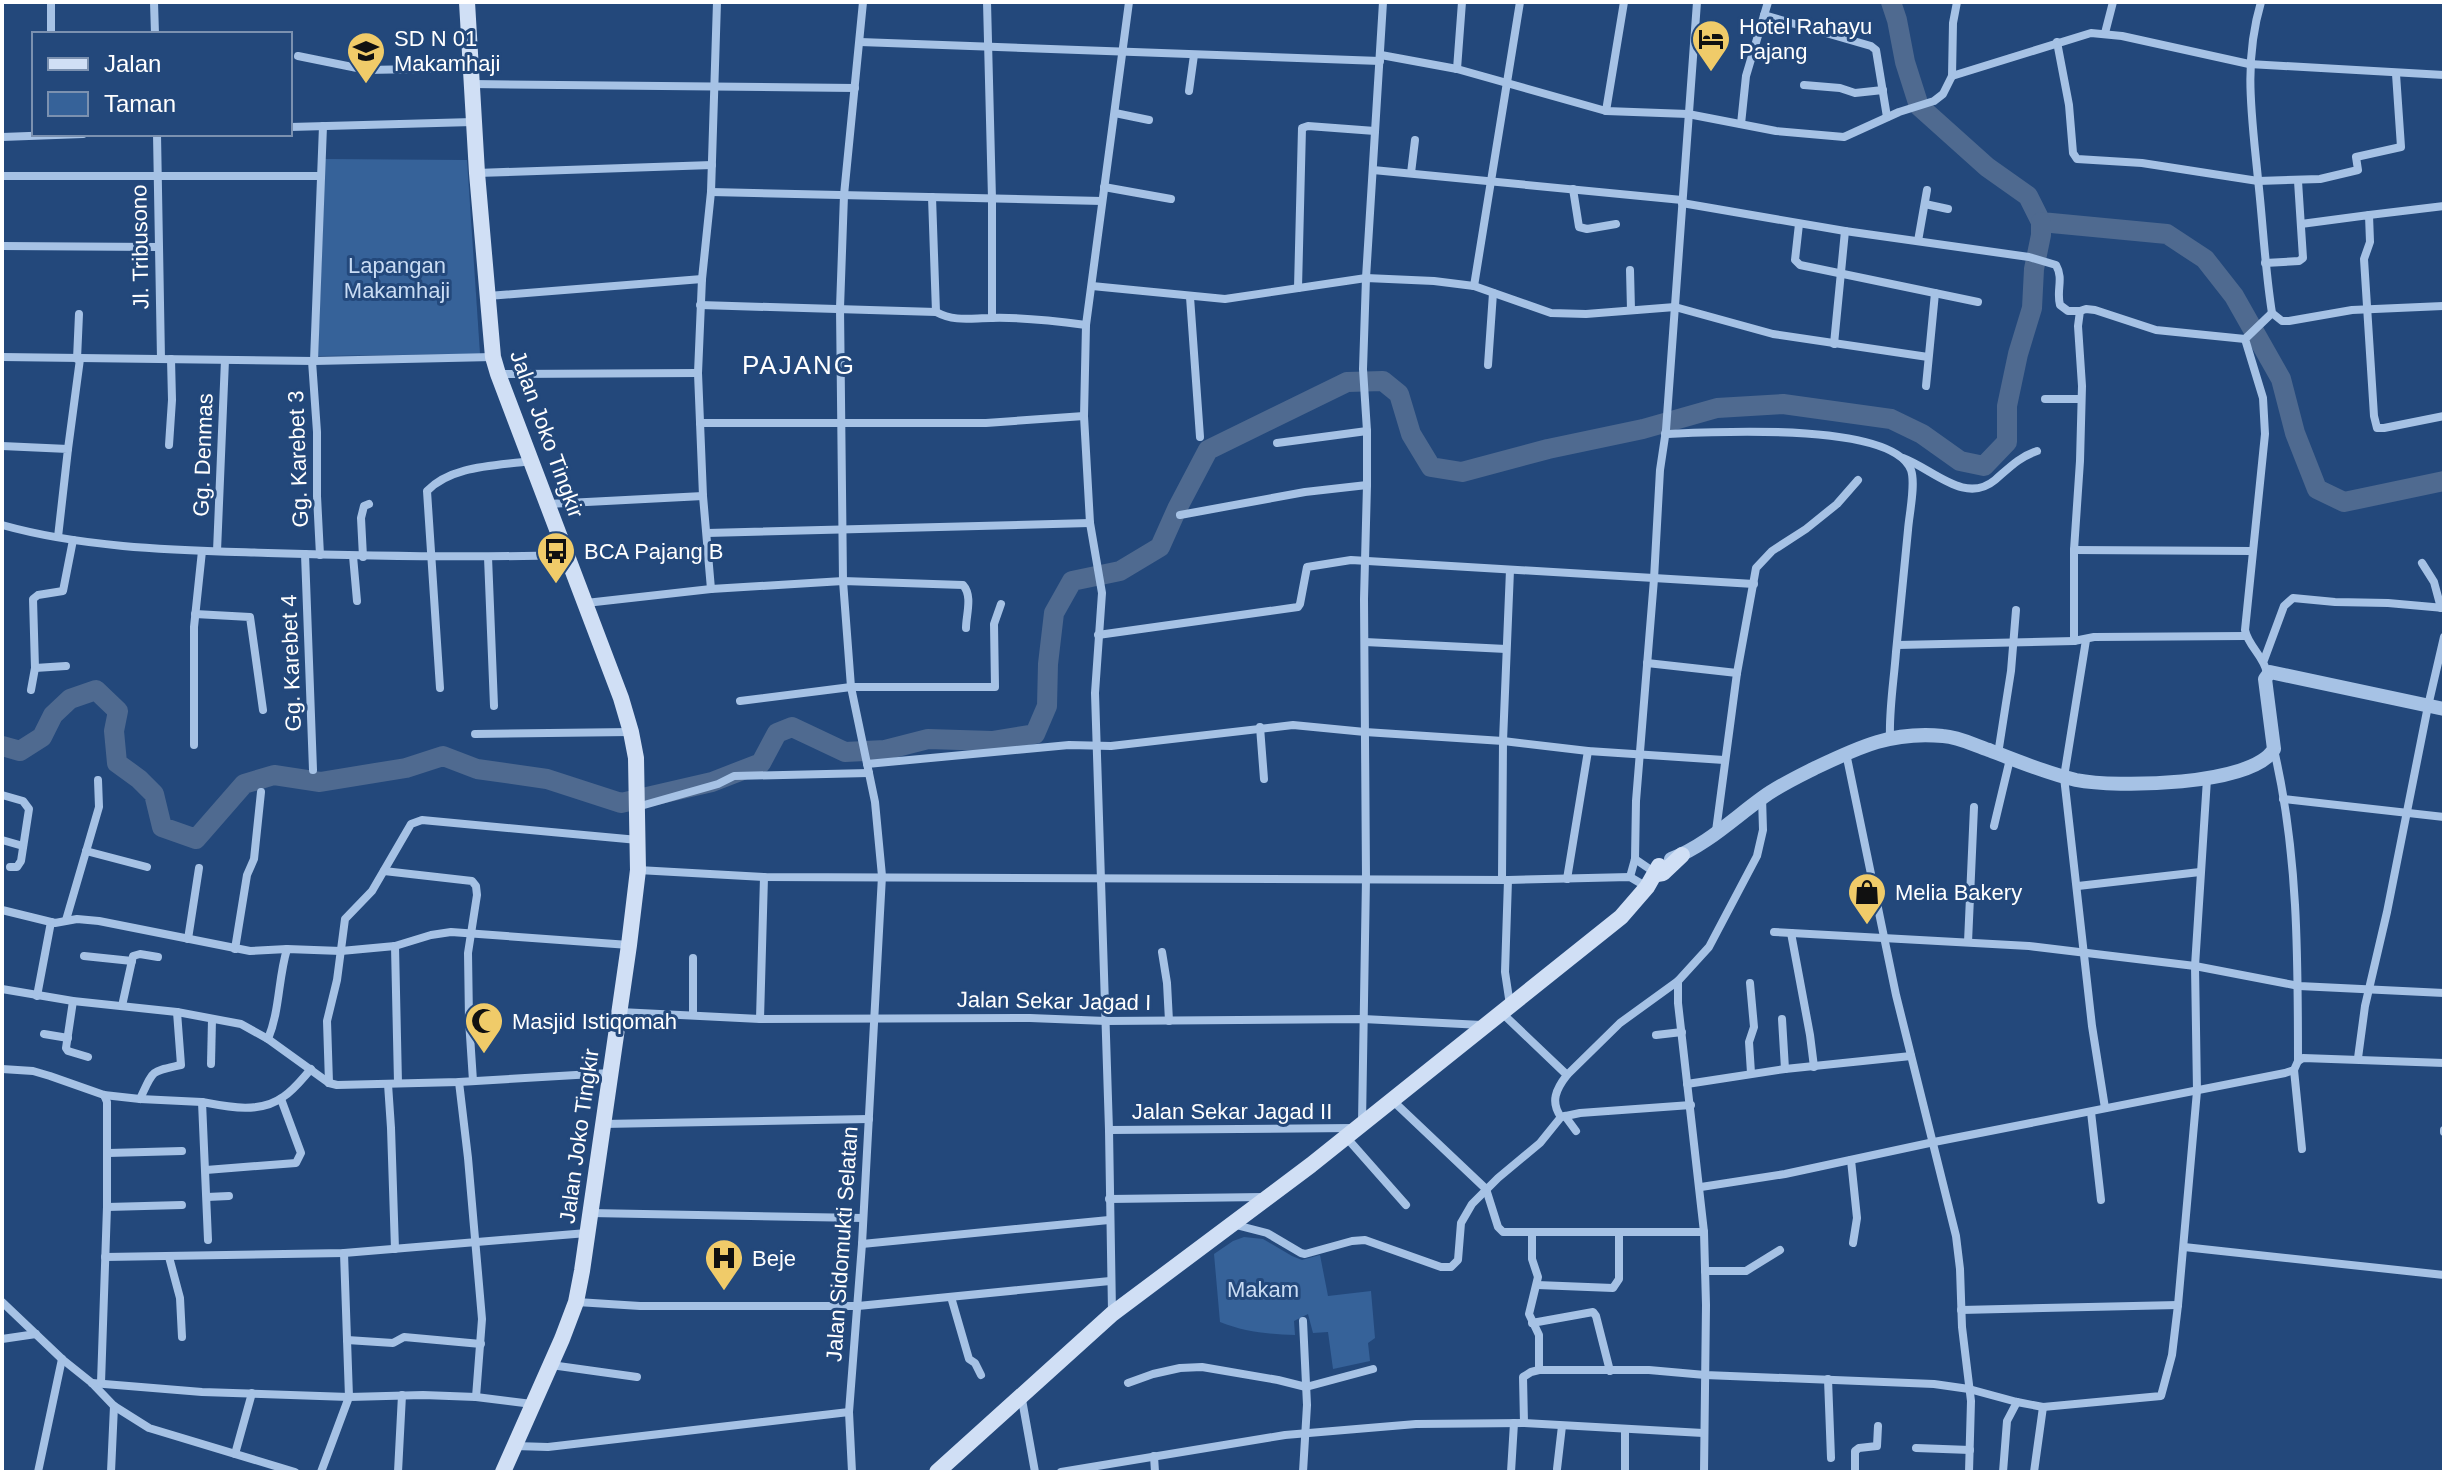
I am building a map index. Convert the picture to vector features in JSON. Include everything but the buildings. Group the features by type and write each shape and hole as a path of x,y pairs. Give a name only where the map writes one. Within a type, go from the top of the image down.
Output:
{"main road":[{"name":"Jalan Joko Tingkir","path":"467,2 473,122 493,357 631,732 637,778 639,840 620,1012 576,1302 503,1472"},
{"path":"937,1472 1112,1314 1354,1129 1370,1106 1392,1100 1506,1010 1621,917 1654,876 1663,873 1682,855"}],"street":[{"path":"51,2 51,32"},
{"path":"154,2 155,32"},
{"path":"711,589 698,373 700,305 711,192 717,2"},
{"name":"Jalan Sidomukti Selatan","path":"852,1472 849,1412 862,1244 882,876 878,828 851,687 843,581 840,308 844,195 863,2"},
{"path":"987,2 992,318"},
{"path":"1112,1314 1095,693 1102,593 1090,523 1084,416 1086,325 1129,2"},
{"path":"1370,1106 1363,1019 1367,431 1363,369 1383,2"},
{"path":"1457,69 1462,2"},
{"path":"1474,286 1520,2"},
{"path":"1606,111 1624,2"},
{"path":"1630,877 1635,859 1660,470 1666,432 1697,2"},
{"path":"1741,124 1746,76 1768,2"},
{"path":"860,42 1194,55 1380,58 1457,69 1606,111 1688,114 1809,135 1844,137 1899,112 1928,104 1943,94 1952,76 1953,23 1957,2"},
{"path":"2105,33 2113,2"},
{"path":"2261,2 2252,35 2249,64 2269,316"},
{"path":"1764,15 1876,50 1887,117"},
{"path":"1952,76 2091,33 2105,33 2249,64 2444,75"},
{"path":"2057,42 2069,105 2073,153 2077,159 2150,164 2258,181 2320,179 2358,170 2356,157 2401,147 2396,74"},
{"path":"1189,91 1194,55"},
{"path":"298,56 367,70 471,76 714,86 855,88"},
{"path":"1804,85 1840,88 1855,93 1883,90"},
{"path":"1115,113 1149,120"},
{"path":"292,127 473,122"},
{"name":"Gg. Karebet 3","path":"320,555 313,361 323,126"},
{"path":"1298,288 1302,128 1375,131"},
{"path":"2,137 32,136"},
{"name":"Jl. Tribusono","path":"157,136 161,359"},
{"path":"1411,173 1415,140"},
{"path":"477,173 712,165"},
{"path":"1373,170 1682,202 1799,224 2029,257 2056,265 2062,278 2058,298 2060,305 2068,311 2095,310 2156,330 2247,337 2269,316"},
{"path":"2,176 321,176"},
{"path":"2265,263 2302,260 2298,181"},
{"path":"1104,187 1171,199"},
{"path":"1573,189 1579,227 1587,229 1616,224"},
{"path":"1918,241 1927,190"},
{"path":"711,192 1102,201"},
{"path":"932,197 936,312"},
{"path":"1925,204 1948,209"},
{"path":"2301,224 2444,206"},
{"path":"2369,215 2370,242 2364,259 2365,310 2377,428 2444,416"},
{"path":"1799,224 1796,263 1800,265 1978,302"},
{"path":"1834,344 1845,231"},
{"path":"2,246 158,247"},
{"path":"1630,270 1631,310"},
{"path":"1092,286 1225,299 1366,278 1434,281 1474,286 1551,313 1586,314 1675,307 1745,328 1928,357"},
{"path":"487,296 702,279"},
{"path":"1488,365 1493,293"},
{"path":"1926,386 1935,293"},
{"path":"1190,297 1200,437"},
{"path":"700,305 936,312 958,319 992,318 1086,325"},
{"path":"2269,316 2289,321 2365,310 2443,306"},
{"path":"2074,641 2074,550 2081,399 2080,311"},
{"path":"58,537 78,359 79,314"},
{"path":"2247,337 2265,416 2264,454 2245,636 2273,671 2444,709"},
{"path":"2,357 313,361 493,357"},
{"path":"169,445 171,359"},
{"name":"Gg. Denmas","path":"217,551 225,360"},
{"path":"498,374 698,373"},
{"path":"2045,399 2081,399"},
{"path":"700,423 986,423 1084,416"},
{"path":"1277,443 1367,431"},
{"path":"1666,432 1794,432 1834,436 1887,449 1958,487 1973,490 1989,484 2022,457 2037,451"},
{"path":"2,446 68,454"},
{"path":"1890,737 1912,487 1910,467 1902,457"},
{"path":"440,688 429,489 455,473 531,461"},
{"path":"1716,832 1737,673 1755,571 1762,559 1837,504 1858,480"},
{"path":"1180,515 1305,492 1367,485"},
{"path":"548,504 703,496"},
{"path":"357,601 361,518 363,508 369,504"},
{"path":"707,533 1090,523"},
{"path":"2,525 73,540 202,551 433,558 567,555"},
{"path":"31,690 35,668 33,599 38,595 63,591 73,540"},
{"path":"2074,550 2252,551"},
{"path":"194,745 195,614 202,551"},
{"name":"Gg. Karebet 4","path":"305,554 313,770"},
{"path":"488,557 494,706"},
{"path":"1098,635 1298,607 1307,567 1365,559 1754,584"},
{"path":"2302,1149 2296,1066 2299,986 2292,865 2265,686 2266,666 2284,606 2293,598 2442,608 2434,582 2422,563"},
{"path":"1510,570 1503,741 1506,1010 1567,1075"},
{"path":"586,603 711,589 843,581 963,585 968,596 966,628"},
{"path":"740,701 851,687 995,687 995,620 1001,604"},
{"path":"1994,826 2004,756 2016,610"},
{"path":"195,614 250,617 263,710"},
{"path":"1897,645 2074,641 2094,637 2245,636"},
{"path":"2358,1058 2369,990 2444,637"},
{"path":"2086,640 2064,777 2092,1026 2105,1108"},
{"path":"1365,642 1506,649"},
{"path":"1647,663 1737,673"},
{"path":"35,668 66,666"},
{"path":"637,805 718,784 734,776 1069,745 1116,745 1260,727 1311,725 1588,751 1724,760"},
{"path":"1260,727 1264,779"},
{"path":"475,734 631,732"},
{"path":"1682,855 1783,784 1846,753 1890,737 1926,735 1955,738 2064,777 2101,783 2207,779 2258,765 2267,760 2274,749"},
{"path":"1567,879 1588,751"},
{"path":"1846,753 1884,939 1957,1245 1969,1389 1969,1472"},
{"path":"1511,1472 1523,1377 1539,1370 1649,1370 1934,1384 2043,1407 2161,1396 2172,1355 2178,1305 2197,1091 2195,966 2207,779"},
{"path":"66,920 99,807 98,780"},
{"path":"235,949 247,875 254,859 261,792"},
{"path":"2,795 23,801 28,806 19,866 10,867"},
{"path":"1576,1131 1555,1107 1555,1095 1567,1075 1620,1023 1678,981 1709,947 1757,856 1763,830 1762,797"},
{"path":"2283,799 2444,817"},
{"path":"1968,942 1974,807"},
{"path":"329,1083 327,1021 345,919 370,895 414,821 639,840"},
{"path":"2,840 23,846"},
{"path":"86,851 147,867"},
{"path":"1635,859 1654,876"},
{"path":"188,939 199,868"},
{"path":"638,870 764,877 1505,880 1654,876"},
{"path":"384,871 475,883 477,895 468,953 473,1081"},
{"path":"2078,886 2200,872"},
{"path":"760,1019 764,877"},
{"path":"2,910 51,922 99,921 250,951 341,951 395,946 441,933 629,945"},
{"path":"37,996 51,922"},
{"path":"1774,932 2084,951 2195,966 2299,986 2444,993"},
{"path":"1791,933 1814,1067"},
{"path":"395,946 398,1083"},
{"path":"268,1039 276,1017 281,971 287,949"},
{"path":"1162,952 1169,1021"},
{"path":"84,956 132,961"},
{"path":"122,1006 133,956 158,957"},
{"path":"693,958 693,1015"},
{"path":"1678,981 1704,1232 1704,1472"},
{"path":"1750,983 1754,1027 1749,1042 1751,1073"},
{"path":"2,989 73,1001 177,1012 241,1024 268,1039 329,1083 348,1086 610,1073"},
{"path":"73,1001 66,1048 88,1057"},
{"path":"140,1099 158,1070 181,1065 177,1012"},
{"name":"Jalan Sekar Jagad I","path":"620,1012 760,1019 1363,1019 1487,1025"},
{"path":"211,1064 212,1019"},
{"path":"1782,1019 1785,1069"},
{"path":"1656,1035 1682,1032"},
{"path":"44,1034 68,1038"},
{"path":"1687,1084 1751,1073 1911,1056"},
{"path":"1701,1187 1785,1174 2197,1091 2296,1066 2311,1057 2444,1063"},
{"path":"2,1069 33,1071 104,1095 244,1108 267,1106 281,1099 311,1069"},
{"path":"459,1082 482,1319 476,1397"},
{"path":"388,1084 395,1249"},
{"path":"96,1383 107,1207 107,1102 104,1095"},
{"path":"206,1170 293,1165 299,1161 301,1153 281,1099"},
{"path":"1392,1100 1486,1189 1500,1230 1532,1234 1704,1232"},
{"path":"202,1102 208,1240"},
{"path":"1232,1224 1267,1233 1301,1253 1365,1240 1447,1268 1458,1260 1461,1223 1465,1214 1486,1189 1540,1143 1563,1117 1691,1105"},
{"path":"2091,1112 2101,1200"},
{"path":"602,1124 869,1119"},
{"path":"1354,1129 1406,1205"},
{"name":"Jalan Sekar Jagad II","path":"1109,1130 1354,1129"},
{"path":"108,1153 182,1151"},
{"path":"1851,1160 1857,1218 1853,1243"},
{"path":"207,1197 229,1196"},
{"path":"1109,1199 1269,1197"},
{"path":"107,1207 182,1205"},
{"path":"590,1213 863,1218"},
{"path":"862,1244 1109,1220"},
{"path":"105,1257 344,1253 587,1233"},
{"path":"1537,1285 1613,1288 1619,1279 1619,1233"},
{"path":"1532,1234 1532,1259 1537,1270 1537,1285 1529,1314 1540,1341 1539,1370"},
{"path":"2184,1247 2444,1275"},
{"path":"1705,1271 1746,1271 1780,1250"},
{"path":"321,1472 349,1397 344,1253"},
{"path":"169,1257 180,1298 182,1337"},
{"path":"576,1302 640,1306 858,1306 1110,1285 1132,1299"},
{"path":"951,1297 969,1359 981,1375"},
{"path":"2,1302 62,1359 96,1383 114,1406 149,1428 295,1472"},
{"path":"1961,1310 2178,1305"},
{"path":"1532,1323 1593,1312 1610,1371"},
{"path":"1303,1321 1306,1387 1303,1472"},
{"path":"2,1339 36,1334"},
{"path":"347,1340 393,1343 404,1337 481,1344"},
{"path":"38,1472 62,1359"},
{"path":"551,1365 637,1377"},
{"path":"1128,1383 1180,1368 1202,1367 1306,1387 1373,1369"},
{"path":"1828,1379 1831,1458"},
{"path":"96,1383 151,1389 349,1397 476,1397 532,1404"},
{"path":"235,1454 252,1393"},
{"path":"1021,1394 1035,1472"},
{"path":"398,1472 402,1395"},
{"path":"2003,1472 2007,1421 2017,1402"},
{"path":"111,1472 114,1406"},
{"path":"2034,1472 2043,1407"},
{"path":"514,1446 548,1447 849,1412"},
{"path":"1061,1472 1304,1433 1438,1423 1519,1423 1703,1433"},
{"path":"1557,1469 1562,1426"},
{"path":"1855,1472 1855,1451 1878,1446 1878,1426"},
{"path":"1625,1429 1625,1472"},
{"path":"1916,1448 1970,1450"},
{"path":"1154,1456 1155,1472"}],"green space":[{"name":"Lapangan Makamhaji","path":"325,159 467,160 480,354 318,356"},
{"name":"Makam","path":"1244,1237 1263,1239 1302,1260 1320,1255 1328,1296 1371,1291 1375,1338 1368,1343 1370,1361 1333,1369 1328,1332 1313,1333 1308,1314 1294,1321 1295,1335 1257,1332 1220,1322 1214,1254"}],"waterway":[{"path":"1891,2 1919,106 1987,167 2028,196 2041,222 2167,234 2205,259 2234,296 2281,379 2295,433 2317,489 2344,502 2444,481"},
{"path":"2,746 20,751 42,737 53,715 70,699 96,690 118,711 114,731 117,763 154,794 162,827 196,839 244,784 274,775 320,782 406,768 443,756 477,769 547,779 621,803 712,782 761,763 777,733 792,727 845,752 885,750 928,739 992,741 1035,734 1047,706 1054,613 1072,581 1120,571 1160,547 1208,450 1347,382 1383,381 1399,394 1411,434 1431,467 1462,472 1717,408 1783,404 1891,419 1922,434 1960,461 1984,466 2007,442 2007,406 2032,308 2041,222"}],"place":[{"name":"Hotel Rahayu Pajang","path":"1711,73"},
{"name":"SD N 01 Makamhaji","path":"366,85"},
{"name":"BCA Pajang B","path":"556,585"},
{"name":"Melia Bakery","path":"1867,926"},
{"name":"Masjid Istiqomah","path":"484,1055"},
{"name":"Beje","path":"724,1292"}],"district":[{"name":"PAJANG","path":"799,365"}]}
